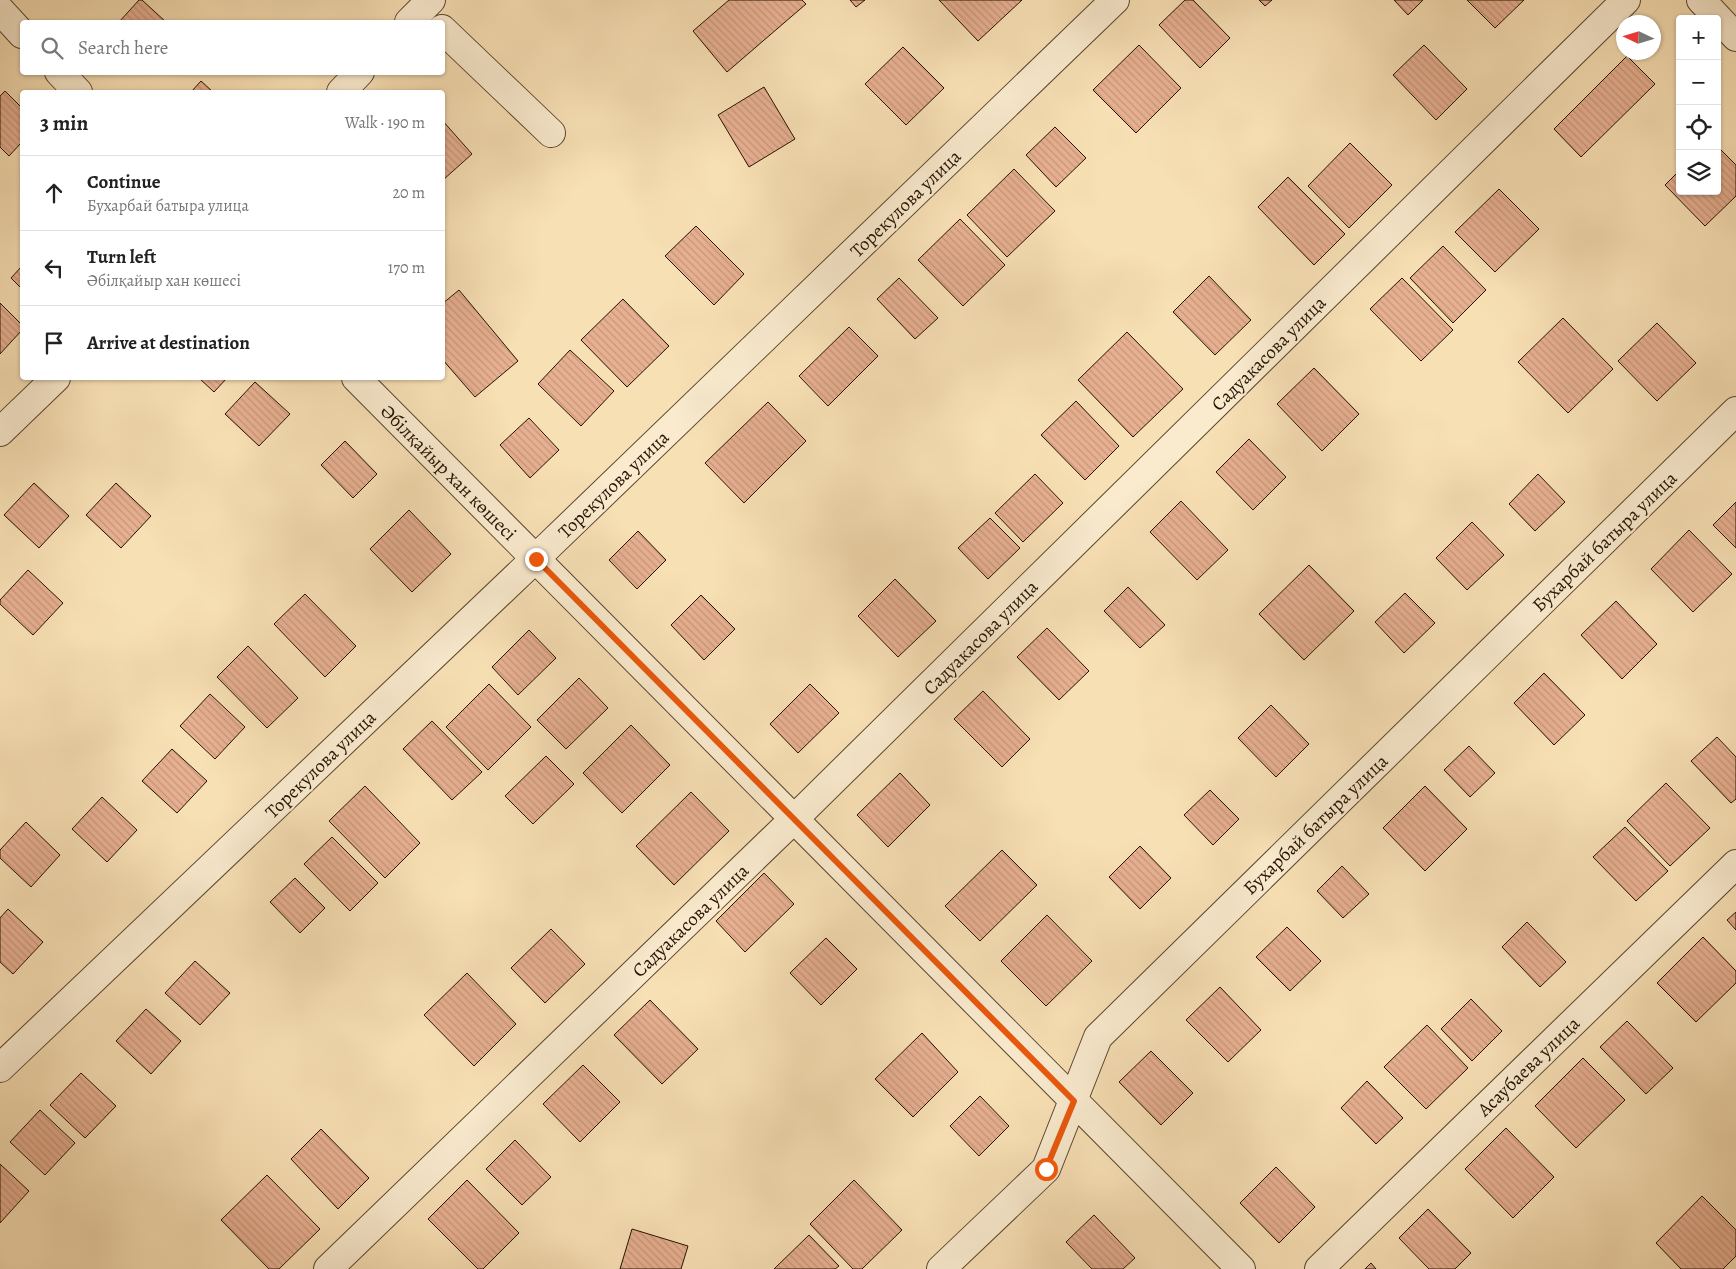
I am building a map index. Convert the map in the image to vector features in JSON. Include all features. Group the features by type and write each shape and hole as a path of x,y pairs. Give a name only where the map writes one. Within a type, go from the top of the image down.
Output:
{"street":[{"name":"Торекулова улица","path":"0,1068 536,559 1115,0"},
{"name":"Садуакасова улица","path":"328,1269 794,819 1626,0"},
{"path":"1701,0 1736,37"},
{"path":"0,10 20,32"},
{"path":"445,32 551,133"},
{"path":"62,75 76,90"},
{"path":"343,90 357,75"},
{"path":"0,432 54,380"},
{"name":"Әбілқайыр хан көшесі","path":"358,380 1241,1269"},
{"name":"Бухарбай батыра улица","path":"941,1269 1046,1169 1098,1037 1736,411"},
{"name":"Асаубаева улица","path":"1319,1269 1736,864"}],"building":[{"path":"139,0 142,0 164,20 121,20"},
{"path":"729,0 802,0 806,4 727,72 693,31"},
{"path":"850,0 865,0 856,7"},
{"path":"939,0 1022,0 978,41"},
{"path":"1185,0 1193,0 1230,38 1200,68 1159,25"},
{"path":"1259,0 1272,0 1265,6"},
{"path":"1394,0 1423,0 1408,15"},
{"path":"1467,0 1524,0 1495,28"},
{"path":"1139,45 1181,88 1136,133 1093,90"},
{"path":"1424,45 1467,89 1436,120 1393,75"},
{"path":"903,47 944,88 906,125 865,84"},
{"path":"1623,60 1631,60 1655,84 1581,157 1554,129"},
{"path":"201,81 211,90 193,90"},
{"path":"764,87 795,139 749,167 718,115"},
{"path":"5,91 20,106 20,144 9,156 0,147 0,96"},
{"path":"445,123 472,154 445,178"},
{"path":"1055,127 1086,158 1056,187 1026,155"},
{"path":"1350,143 1392,185 1349,228 1308,186"},
{"path":"1721,150 1736,165 1736,196 1705,226 1665,185 1676,174 1676,195 1721,195"},
{"path":"1014,169 1055,211 1007,257 967,215"},
{"path":"1288,177 1345,234 1314,265 1258,207"},
{"path":"1499,189 1539,229 1495,272 1455,232"},
{"path":"960,219 1005,265 963,306 918,260"},
{"path":"696,226 744,274 714,305 665,256"},
{"path":"1443,246 1486,290 1453,323 1410,278"},
{"path":"20,268 20,287 11,278"},
{"path":"1209,276 1251,320 1215,355 1173,312"},
{"path":"899,278 938,318 915,339 877,299"},
{"path":"1402,278 1453,330 1421,361 1370,309"},
{"path":"459,290 518,361 475,397 445,362 445,302"},
{"path":"623,299 669,346 627,387 581,340"},
{"path":"0,303 20,323 20,332 0,354"},
{"path":"1563,318 1613,369 1568,413 1518,362"},
{"path":"1657,323 1696,363 1657,401 1618,361"},
{"path":"849,327 878,356 828,406 799,376"},
{"path":"1127,332 1183,389 1133,437 1078,380"},
{"path":"570,350 614,391 581,426 538,384"},
{"path":"1314,368 1359,414 1322,451 1277,404"},
{"path":"201,380 225,380 214,392"},
{"path":"255,382 290,414 259,446 225,414"},
{"path":"1076,401 1119,446 1085,480 1041,435"},
{"path":"768,402 806,441 744,503 705,463"},
{"path":"529,418 559,450 530,478 500,445"},
{"path":"1249,439 1286,477 1253,510 1216,472"},
{"path":"345,441 377,474 353,498 321,465"},
{"path":"1035,474 1063,503 1023,542 995,513"},
{"path":"1538,474 1565,502 1535,531 1509,504"},
{"path":"34,483 69,516 39,548 4,515"},
{"path":"116,483 151,516 121,548 86,515"},
{"path":"1181,501 1228,550 1197,580 1150,532"},
{"path":"1736,502 1736,548 1713,525"},
{"path":"409,510 451,554 412,592 370,549"},
{"path":"990,518 1020,548 988,579 958,548"},
{"path":"1472,522 1504,555 1467,590 1436,558"},
{"path":"1689,530 1732,574 1693,612 1651,569"},
{"path":"638,531 666,560 637,589 609,560"},
{"path":"1309,565 1354,611 1304,660 1259,614"},
{"path":"28,570 63,603 33,635 0,604 0,600"},
{"path":"895,579 936,621 898,657 858,616"},
{"path":"1128,587 1165,625 1140,648 1104,611"},
{"path":"1405,593 1435,623 1404,653 1375,622"},
{"path":"305,594 356,646 325,677 274,624"},
{"path":"701,595 735,629 704,660 671,625"},
{"path":"1616,601 1657,644 1622,679 1581,635"},
{"path":"1047,628 1089,671 1059,700 1017,657"},
{"path":"529,630 556,658 518,695 492,667"},
{"path":"248,646 298,698 267,728 217,677"},
{"path":"1544,673 1585,715 1554,745 1514,703"},
{"path":"579,678 608,708 566,749 537,720"},
{"path":"489,684 531,727 488,770 446,727"},
{"path":"810,684 839,713 798,753 770,724"},
{"path":"983,691 1030,739 1002,767 954,719"},
{"path":"210,694 245,727 215,759 180,726"},
{"path":"1271,705 1309,744 1276,777 1238,738"},
{"path":"432,721 482,772 452,800 403,749"},
{"path":"631,725 670,765 622,813 583,773"},
{"path":"1717,737 1736,757 1736,799 1731,803 1691,761"},
{"path":"1469,746 1495,773 1470,797 1444,770"},
{"path":"172,749 207,781 177,813 142,781"},
{"path":"546,756 574,784 533,824 505,796"},
{"path":"900,773 930,805 888,847 857,815"},
{"path":"1666,783 1710,828 1670,866 1627,821"},
{"path":"365,786 420,843 385,878 329,821"},
{"path":"1425,786 1467,829 1425,871 1383,828"},
{"path":"1210,790 1239,819 1213,845 1184,815"},
{"path":"691,792 729,831 674,885 636,846"},
{"path":"102,797 137,830 107,862 72,829"},
{"path":"26,822 60,855 31,887 0,858 0,850"},
{"path":"1625,827 1668,871 1636,901 1593,857"},
{"path":"332,837 378,883 350,911 304,864"},
{"path":"1140,846 1171,878 1140,909 1109,877"},
{"path":"1002,850 1037,885 980,941 945,906"},
{"path":"1342,866 1369,894 1343,918 1317,891"},
{"path":"764,873 794,904 745,952 716,921"},
{"path":"295,878 325,908 300,933 270,902"},
{"path":"8,909 43,942 13,974 0,962 0,918"},
{"path":"1736,912 1736,930 1727,920"},
{"path":"1047,915 1092,961 1046,1006 1001,961"},
{"path":"1527,922 1566,962 1540,987 1502,947"},
{"path":"1287,927 1321,961 1290,991 1256,957"},
{"path":"551,929 585,964 545,1003 511,968"},
{"path":"1703,937 1736,971 1736,983 1696,1022 1657,983"},
{"path":"826,938 857,969 821,1005 790,973"},
{"path":"195,961 230,993 200,1025 165,993"},
{"path":"467,973 516,1024 474,1066 424,1015"},
{"path":"1220,987 1261,1030 1228,1062 1186,1020"},
{"path":"1471,999 1502,1031 1472,1061 1441,1029"},
{"path":"650,1000 698,1049 662,1084 614,1035"},
{"path":"146,1009 181,1041 151,1074 116,1041"},
{"path":"1627,1021 1673,1068 1646,1094 1600,1047"},
{"path":"1427,1025 1468,1068 1426,1109 1384,1067"},
{"path":"922,1033 958,1072 913,1117 875,1079"},
{"path":"1151,1051 1193,1093 1161,1125 1119,1082"},
{"path":"1583,1058 1625,1100 1576,1148 1535,1106"},
{"path":"583,1065 620,1102 580,1142 543,1104"},
{"path":"81,1073 116,1106 85,1138 50,1105"},
{"path":"1367,1081 1403,1118 1376,1144 1341,1108"},
{"path":"980,1096 1009,1126 979,1156 950,1126"},
{"path":"40,1110 75,1143 45,1175 10,1142"},
{"path":"1506,1128 1554,1177 1513,1218 1465,1169"},
{"path":"321,1129 369,1178 338,1209 291,1159"},
{"path":"515,1140 551,1177 522,1205 486,1169"},
{"path":"0,1164 29,1191 0,1223"},
{"path":"1276,1167 1315,1207 1279,1243 1240,1203"},
{"path":"267,1175 320,1229 279,1269 269,1269 221,1220"},
{"path":"467,1180 519,1233 483,1269 478,1269 428,1219"},
{"path":"854,1180 902,1230 862,1269 853,1269 810,1224"},
{"path":"1702,1196 1736,1230 1736,1256 1723,1269 1681,1269 1656,1243"},
{"path":"1428,1209 1471,1253 1455,1269 1429,1269 1399,1238"},
{"path":"1094,1215 1135,1258 1123,1269 1092,1269 1066,1242"},
{"path":"632,1229 688,1246 681,1269 620,1269"},
{"path":"809,1235 839,1266 835,1269 774,1269"},
{"path":"1371,1263 1376,1269 1365,1269"}],"route":[{"path":"536,559 1074,1101 1046,1169"}]}
